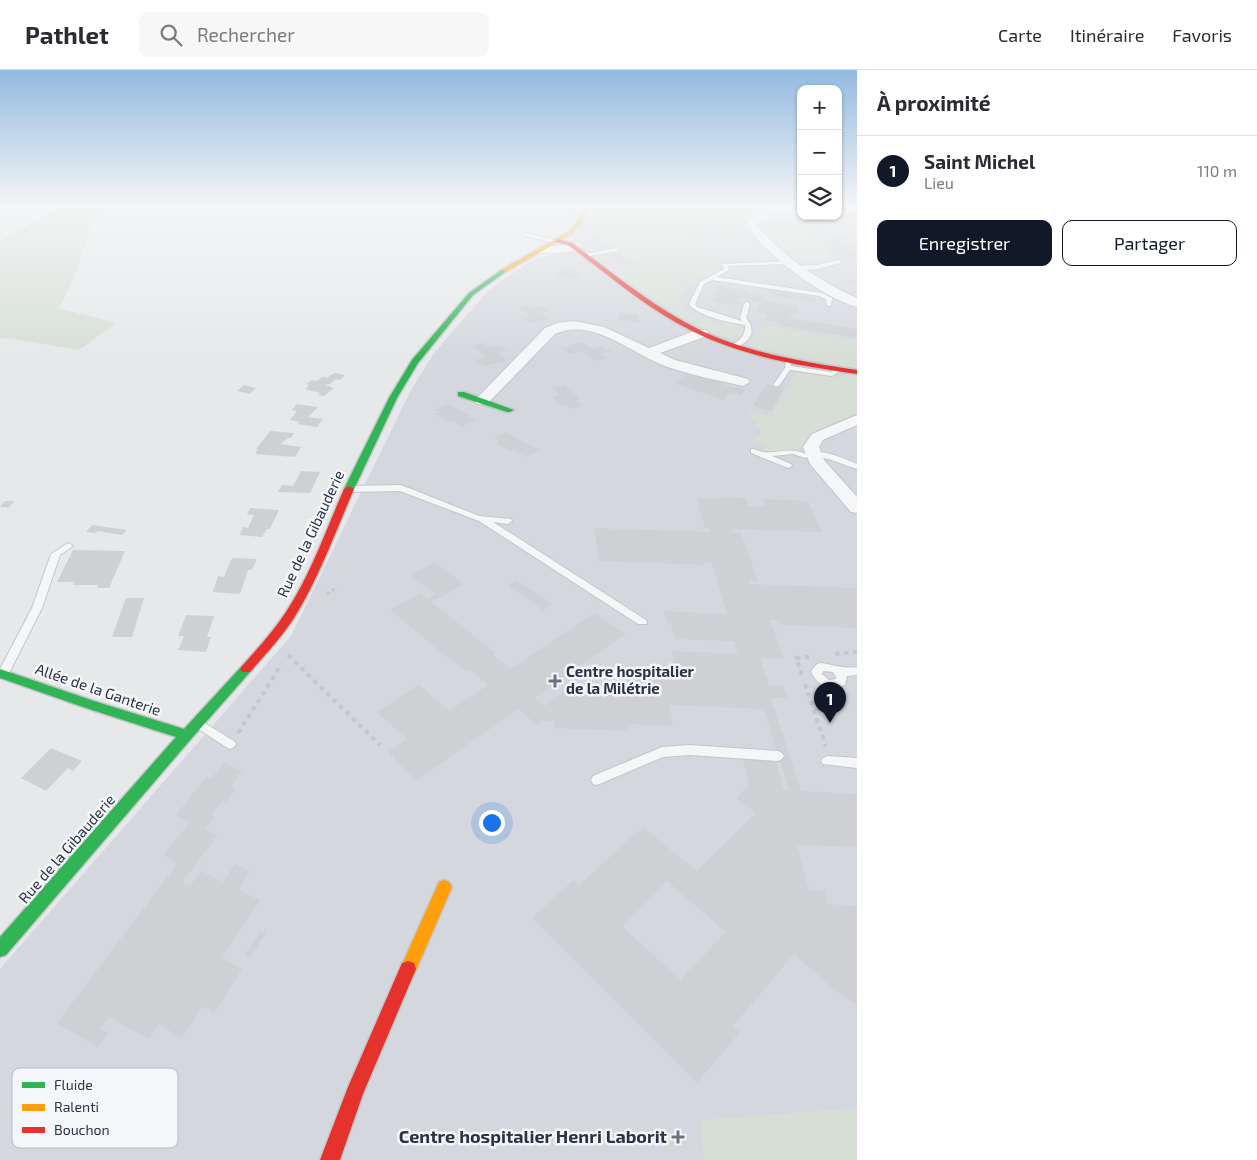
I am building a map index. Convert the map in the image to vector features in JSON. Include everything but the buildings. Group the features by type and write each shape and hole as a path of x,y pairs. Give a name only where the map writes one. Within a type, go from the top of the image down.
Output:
{"street":[{"name":"Rue de la Gibauderie","path":"0,949 186,735 269,644 290,615 306,586 349,489 393,398 415,362 471,294 509,267 526,258"},
{"path":"592,258 674,318 702,333 788,364 857,372"},
{"path":"785,258 822,286 857,303"},
{"path":"482,401 550,331 563,325 573,324 592,327 670,363 744,382"},
{"path":"648,353 702,333"},
{"path":"461,394 510,410"},
{"path":"854,501 809,455 817,437 857,419"},
{"name":"Allée de la Ganterie","path":"1,673 90,706 186,735"},
{"path":"330,1160 354,1093 444,887"}],"lane":[{"path":"807,262 815,267"},
{"path":"748,324 732,321 695,308 692,304 702,283 727,269 724,265 815,267 839,262"},
{"path":"711,278 820,294 829,298 829,305"},
{"path":"736,346 745,339 749,332 748,324 744,318 747,304"},
{"path":"777,385 788,364"},
{"path":"754,451 788,466"},
{"path":"764,454 794,452 834,457 857,467"},
{"path":"349,489 401,488 482,519 642,622"},
{"path":"482,519 508,521"},
{"path":"1,673 37,608 56,554 68,546"},
{"path":"840,672 857,670"},
{"path":"197,723 230,744"},
{"path":"597,780 662,752 689,750 778,756"},
{"path":"827,761 857,763"}],"path":[{"path":"288,655 380,745"}],"shaded area":[{"path":"0,258 81,258 75,276 59,308 116,323 79,350 7,338 0,339"},
{"name":"Centre hospitalier de la Milétrie","path":"539,258 857,258 857,1160 0,1160 0,969 291,636 410,392 434,353 487,292 534,259"},
{"path":"631,258 707,258 717,271 698,282 687,281 677,304 691,315 722,325 727,321 737,325 745,331 744,334 733,337 699,327 616,274 626,272 621,268 640,264"},
{"path":"795,258 836,258 797,260"},
{"path":"764,326 857,341 857,369 751,347 749,341"},
{"path":"796,371 841,377 849,373 857,374 857,412 817,430 803,445 793,451 772,452 763,450 767,445 755,441 761,432 748,411 771,416"},
{"path":"857,1108 857,1160 704,1160 701,1120"}],"traffic: fast":[{"path":"349,489 393,398 415,362 471,294 505,270"},
{"path":"461,394 510,410"},
{"path":"0,949 186,735 246,669"},
{"path":"0,673 90,705 186,735"}],"traffic: slow":[{"path":"505,270 526,258"},
{"path":"408,969 444,887"}],"traffic: jam":[{"path":"588,258 648,302 675,319 718,340 786,360 857,372"},
{"path":"246,669 280,629 299,600 315,570 349,489"},
{"path":"330,1160 354,1093 408,969"}],"place":[{"name":"Centre hospitalier de la Milétrie","path":"555,681"},
{"name":"Saint Michel","path":"830,723"},
{"name":"Centre hospitalier Henri Laborit","path":"678,1137"}]}
